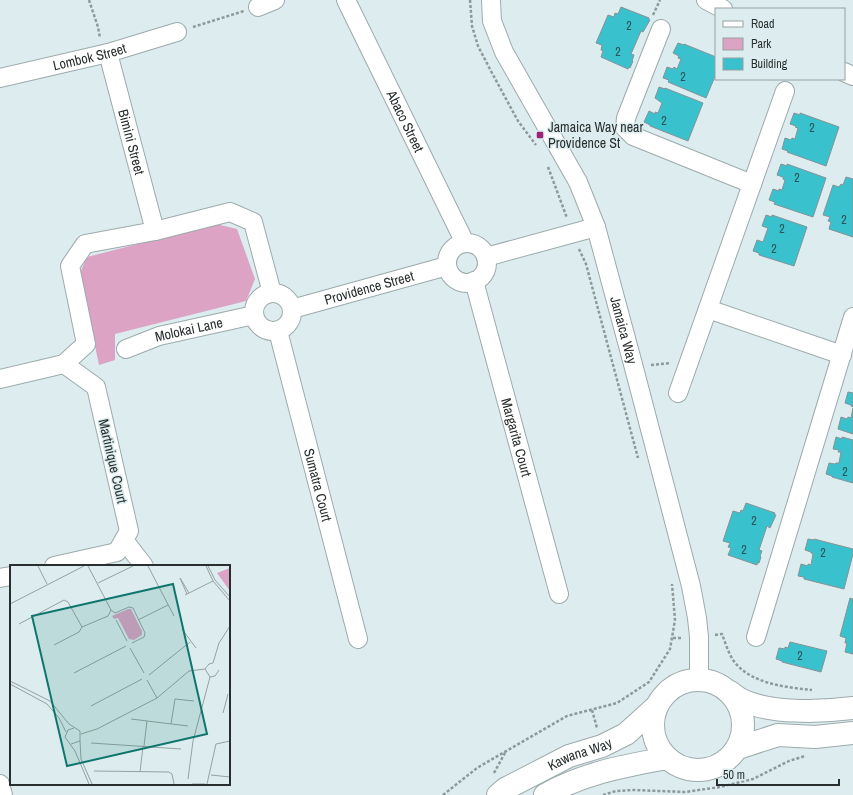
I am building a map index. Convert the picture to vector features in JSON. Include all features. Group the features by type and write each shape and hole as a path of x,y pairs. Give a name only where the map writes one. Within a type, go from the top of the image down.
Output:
{"main road":[{"path":"853,708 832,711 817,711 789,710 761,706 740,699 721,685 698,679 688,680 666,693 657,706 653,720 654,734 658,747 667,758 679,767 694,771 710,770 724,763 738,748 778,735 815,736 853,733"},
{"path":"721,685 732,695 740,708 744,723 738,748"},
{"name":"Kawana Way","path":"498,795 569,756 602,746 626,734 657,706"},
{"name":"Kawana Way","path":"546,795 581,778 610,769 667,758"}],"street":[{"path":"258,7 275,0"},
{"name":"Abaco Street","path":"346,0 465,243"},
{"name":"Jamaica Way","path":"491,0 492,21 504,52 578,182 596,226 692,586 699,637 698,679"},
{"path":"706,0 720,8"},
{"path":"661,28 626,118 625,128 633,136 752,184"},
{"name":"Lombok Street","path":"0,78 108,52 177,32"},
{"name":"Bimini Street","path":"108,52 155,231"},
{"path":"678,393 785,91"},
{"path":"0,380 64,364 86,344 70,266 85,244 155,231 230,212 253,222 272,293"},
{"path":"486,257 596,226"},
{"path":"465,243 472,243 479,247 484,252 487,264 481,277 467,283 459,281 453,277 447,266 447,259 451,250 456,246 465,243"},
{"name":"Providence Street","path":"292,309 447,266"},
{"name":"Margarita Court","path":"474,281 560,594"},
{"path":"272,293 285,297 290,302 292,316 284,327 278,331 271,332 263,329 258,324 254,315 254,308 258,299 263,295 272,293"},
{"path":"708,309 845,363"},
{"name":"Molokai Lane","path":"126,349 159,336 254,315"},
{"path":"756,638 845,363 853,317"},
{"name":"Sumatra Court","path":"278,331 358,639"},
{"name":"Martinique Court","path":"64,364 96,387 129,531 124,540"},
{"path":"58,565 117,552 124,540 143,565"},
{"path":"0,578 10,576"},
{"path":"0,784 3,795"}],"path":[{"path":"89,0 98,27 99,36 108,52"},
{"path":"470,0 472,26 478,46 518,120 537,147"},
{"path":"177,32 258,7"},
{"path":"547,165 557,188 572,234 586,264 640,465"},
{"path":"443,795 477,768 567,716 617,703 649,682 670,650 673,638 675,620 671,581"},
{"path":"673,638 722,634 733,660 742,670 762,680 786,688 814,691"},
{"path":"602,795 616,791 634,790 685,792 720,787 753,779 789,761"}],"green space":[{"path":"216,224 237,229 255,279 246,301 115,334 115,360 99,365 80,273 87,257"}],"building":[{"path":"621,7 649,18 650,20 643,32 641,31 631,54 634,55 633,61 628,69 601,57 603,51 601,50 602,45 596,43 608,15 614,17 615,13 618,14"},
{"path":"678,43 715,57 715,76 706,98 668,82 669,80 663,78 667,67 673,69 674,67 677,69 681,59 673,53"},
{"path":"659,87 703,103 688,141 650,126 644,122 649,111 655,114 655,112 658,113 662,103 655,98"},
{"path":"794,113 800,115 800,113 839,127 826,166 782,149 785,138 791,140 792,138 795,139 798,128 790,124"},
{"path":"781,164 787,166 787,164 826,178 813,217 774,204 775,202 769,200 773,189 779,191 779,189 782,190 785,180 783,177 777,175"},
{"path":"846,177 853,179 853,237 829,229 831,222 828,221 830,217 823,215 833,185 839,187 841,184 843,185"},
{"path":"766,215 772,217 772,215 807,227 794,266 759,255 759,253 753,251 757,240 763,242 768,228 762,226"},
{"path":"848,392 853,393 853,407 845,403"},
{"path":"853,408 853,434 838,429 841,417 847,419 848,417 851,418"},
{"path":"836,437 853,440 853,483 826,474 829,463 839,463 841,452 833,449"},
{"path":"746,503 775,513 774,515 776,515 770,528 767,526 759,550 762,551 761,557 757,565 728,555 731,548 728,547 730,543 723,541 733,511 740,513 741,510 743,511"},
{"path":"808,539 814,539 853,549 844,589 804,579 804,577 798,576 801,564 808,566 808,564 811,565 813,554 805,550"},
{"path":"850,598 853,599 853,654 845,652 847,643 845,643 846,638 840,636"},
{"path":"790,642 827,651 821,672 782,662 776,659 779,648 788,648"}],"place":[{"name":"Jamaica Way near Providence St","path":"540,135"}]}
